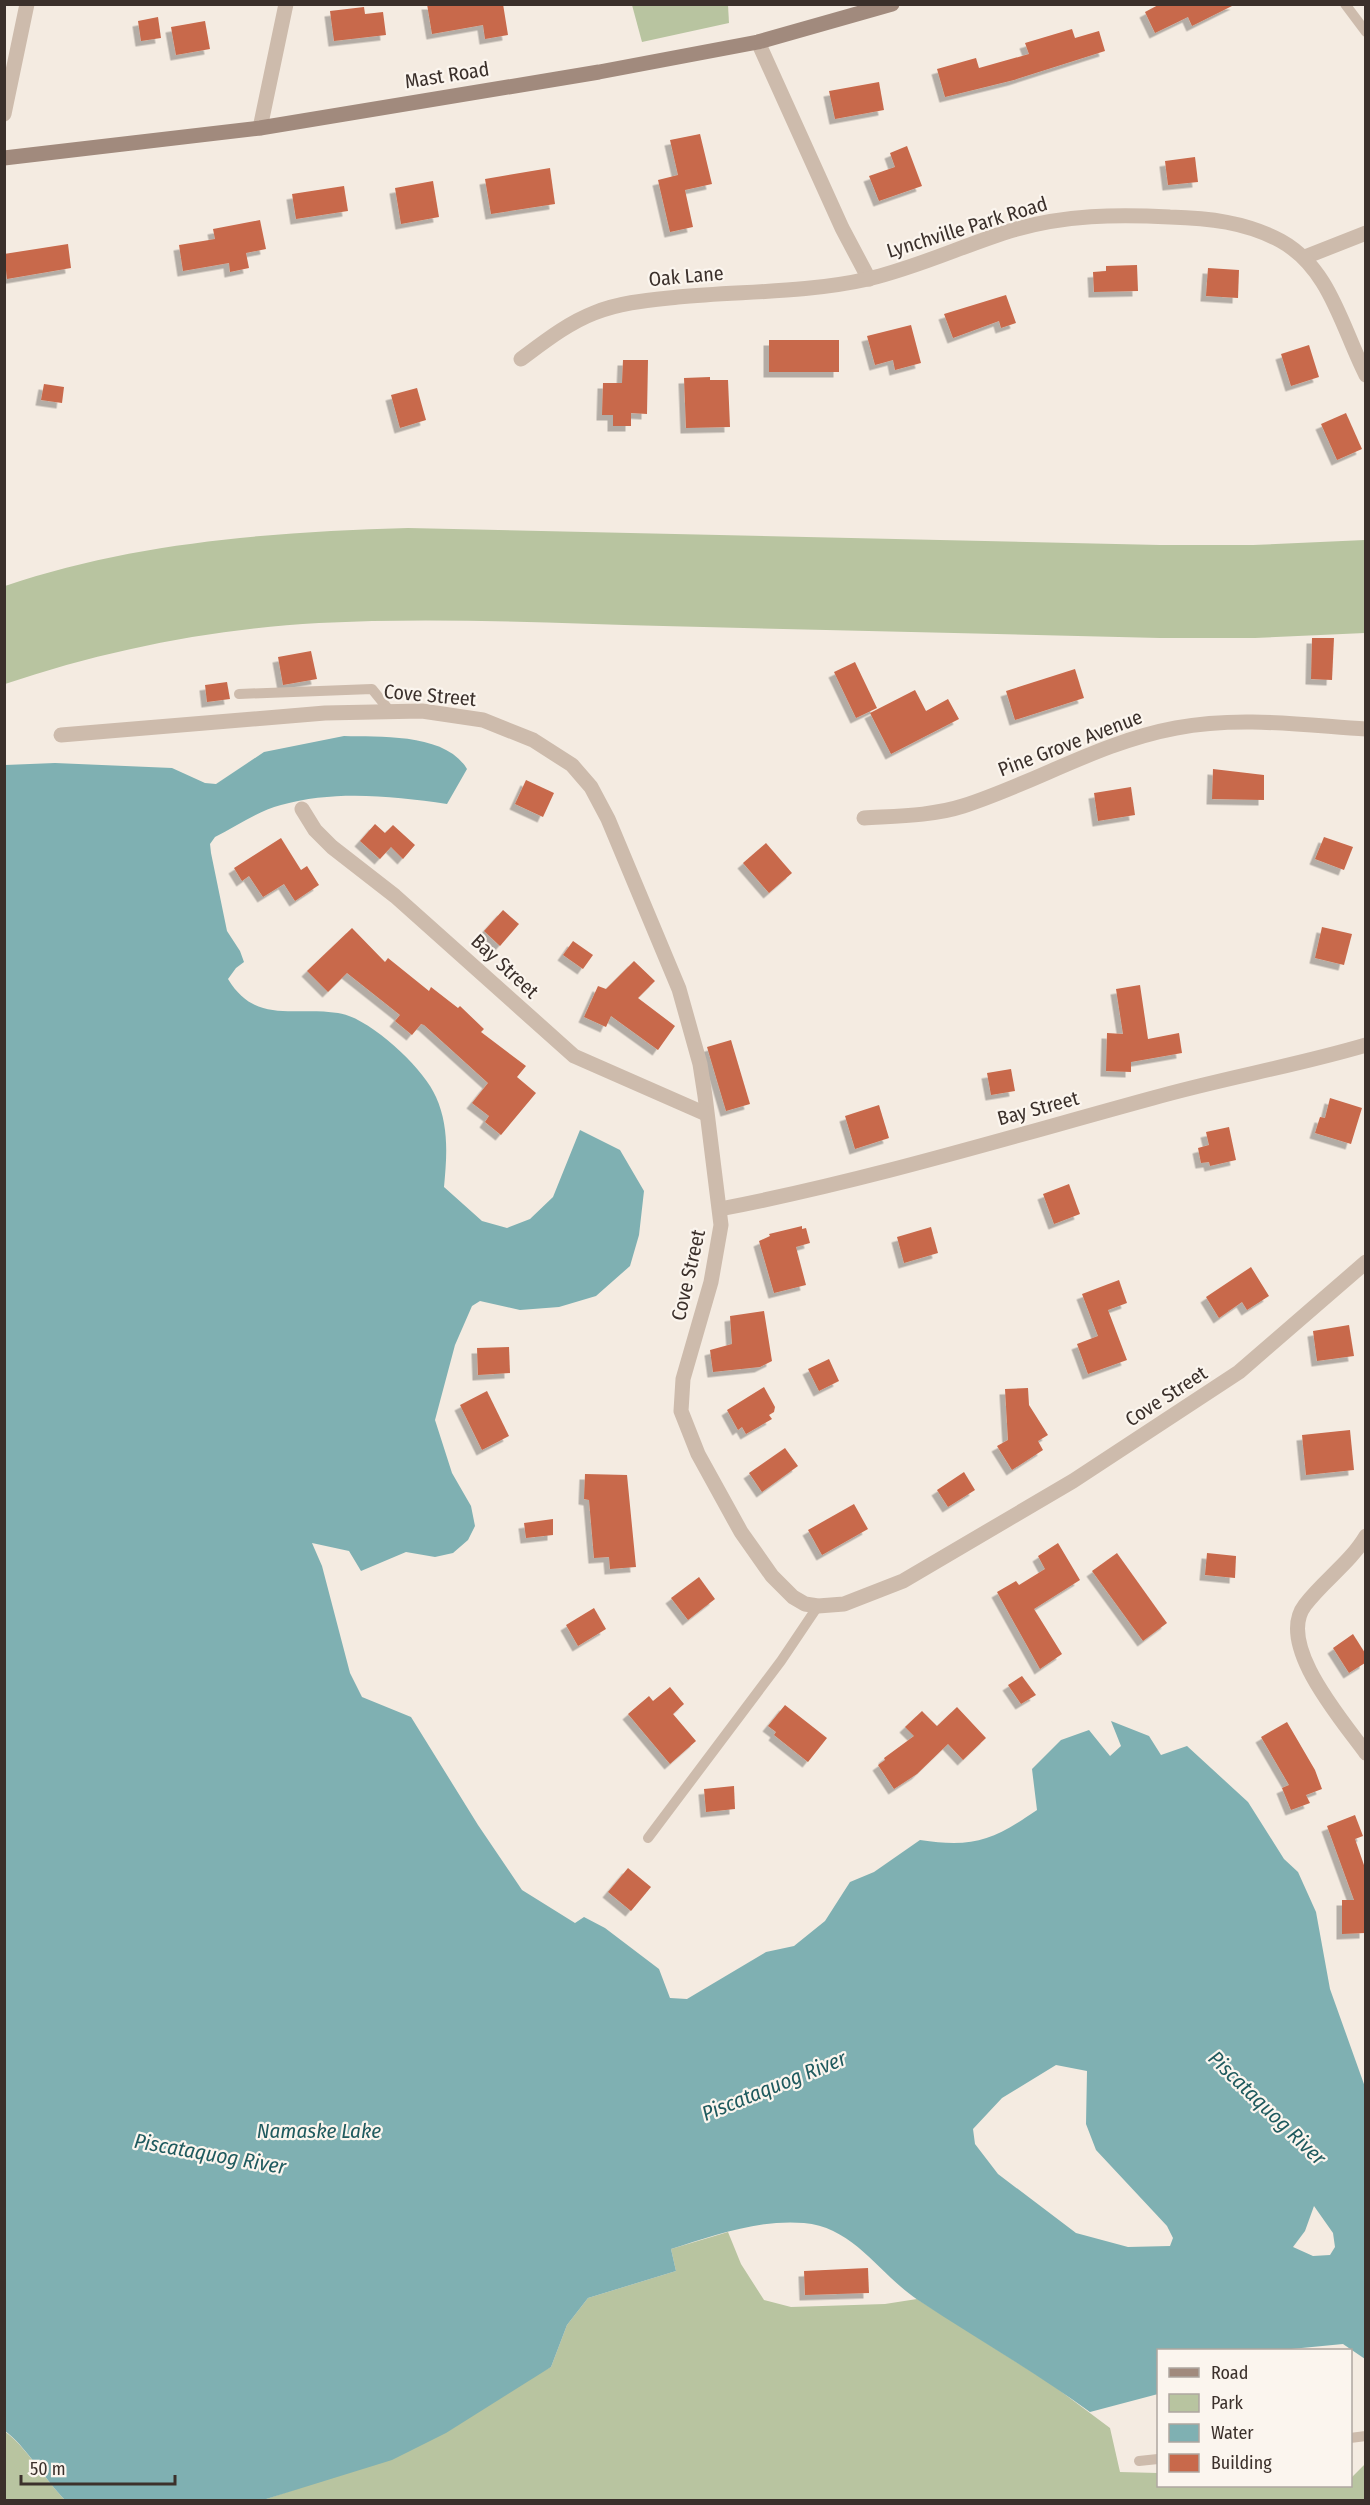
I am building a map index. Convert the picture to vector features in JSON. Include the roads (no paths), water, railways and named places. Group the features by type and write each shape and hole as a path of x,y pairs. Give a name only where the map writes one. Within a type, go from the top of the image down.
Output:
{"main road":[{"name":"Mast Road","path":"4,158 260,128 599,72 758,42 892,4"}],"street":[{"path":"4,114 27,4"},
{"path":"260,128 286,4"},
{"name":"Lynchville Park Road","path":"758,42 842,228 869,279 918,265 1016,230 1050,221 1102,215 1197,218 1226,222 1254,229 1280,241 1305,257 1331,297 1365,375"},
{"path":"1305,257 1365,233"},
{"name":"Oak Lane","path":"521,359 567,328 592,314 613,306 717,294 789,291 869,279"},
{"name":"Cove Street","path":"61,735 389,710 453,715 483,720 553,751 572,765 591,787 608,819 679,989 700,1064 720,1209 720,1242 683,1379 681,1411 698,1454 756,1555 772,1576 793,1597 818,1606 844,1604 903,1581 1073,1481 1239,1372 1365,1262"},
{"name":"Pine Grove Avenue","path":"864,818 921,814 960,807 1118,743 1174,728 1219,721 1284,722 1365,729"},
{"name":"Bay Street","path":"302,809 315,830 332,846 395,896 567,1051 589,1064 640,1083 706,1114"},
{"name":"Bay Street","path":"720,1209 788,1196 1155,1097 1311,1061 1365,1045"},
{"path":"1365,1536 1348,1561 1303,1608 1297,1625 1300,1646 1317,1684 1365,1753"}],"lane":[{"path":"1345,4 1365,32"},
{"path":"239,694 372,689 389,710"},
{"path":"648,1839 818,1606"},
{"path":"1139,2461 1157,2459"}],"water":[{"name":"Namaske Lake","path":"344,736 411,739 444,749 457,757 467,769 447,804 385,797 322,797 272,808 215,837 210,844 211,853 227,931 244,962 228,979 251,1003 263,1008 277,1011 322,1011 351,1017 379,1034 408,1059 430,1085 440,1108 446,1141 444,1187 482,1221 507,1228 530,1219 553,1197 580,1130 620,1150 644,1191 639,1235 630,1266 596,1296 559,1307 520,1310 480,1301 472,1306 455,1345 435,1420 452,1473 471,1506 475,1526 468,1540 453,1553 435,1557 406,1552 361,1571 349,1551 312,1543 322,1566 350,1673 362,1697 411,1717 478,1825 522,1890 575,1923 584,1917 605,1928 659,1969 670,1998 687,1999 766,1952 794,1946 825,1921 850,1882 874,1872 920,1840 969,1842 995,1835 1022,1820 1037,1810 1032,1769 1061,1740 1089,1730 1110,1756 1121,1746 1111,1721 1149,1736 1161,1755 1187,1746 1248,1802 1284,1859 1298,1872 1316,1912 1330,1989 1365,2087 1365,2359 1343,2344 1291,2349 1157,2349 1157,2394 1090,2412 918,2300 866,2254 838,2233 822,2226 787,2222 753,2226 671,2249 676,2271 588,2298 567,2325 551,2367 446,2433 392,2460 263,2500 65,2500 20,2445 5,2431 5,765 55,763 172,768 205,783 216,784 264,752","holes":["1056,2065 1087,2071 1086,2124 1096,2150 1167,2226 1173,2238 1170,2246 1128,2247 1076,2233 998,2174 975,2144 973,2129 1002,2098","1314,2206 1333,2233 1335,2247 1330,2255 1313,2256 1293,2247 1305,2231"]}],"water label":[{"name":"Piscataquog River","path":"774,2086"},
{"name":"Piscataquog River","path":"1267,2108"},
{"name":"Piscataquog River","path":"210,2154"}]}
